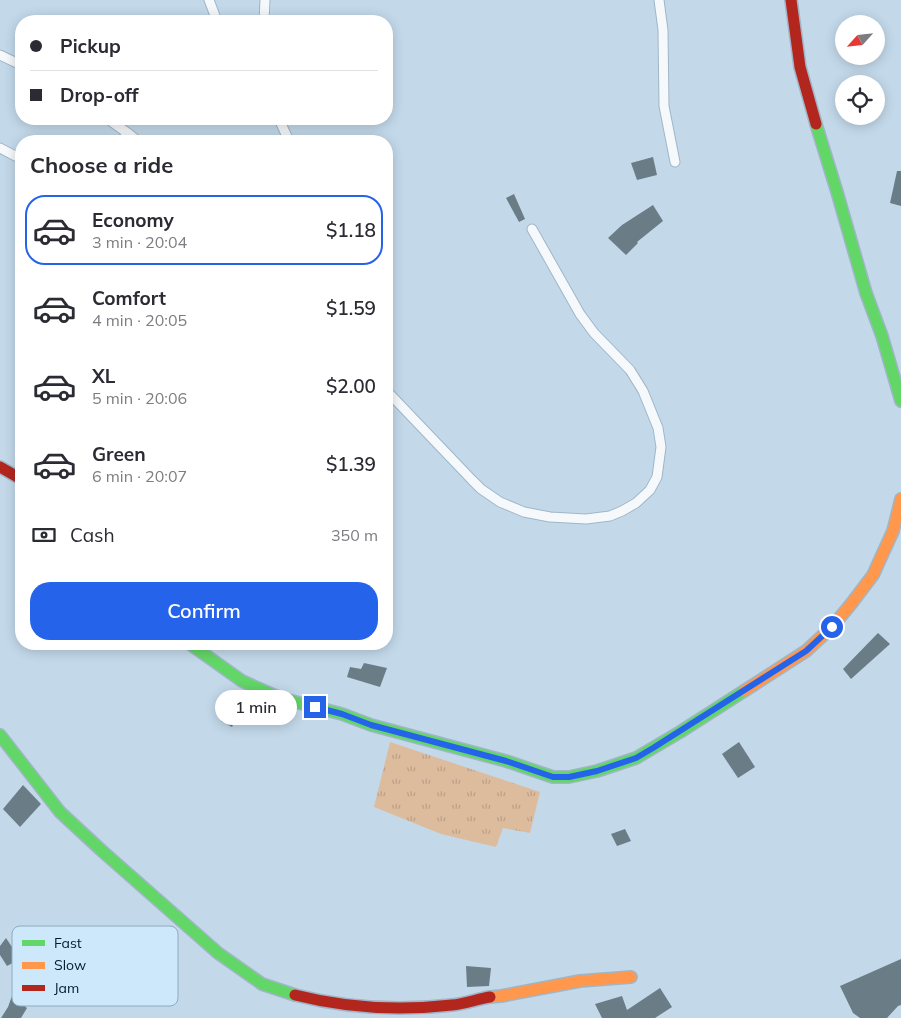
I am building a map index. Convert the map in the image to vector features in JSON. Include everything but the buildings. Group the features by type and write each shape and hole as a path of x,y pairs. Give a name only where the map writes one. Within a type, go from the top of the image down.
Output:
{"main road":[{"path":"791,0 800,67 807,93 866,293 892,364 901,401"},
{"path":"0,467 15,476"},
{"path":"197,650 242,681 280,698 342,714 371,725 506,761 553,777 569,777 597,771 636,758 806,651 832,627 873,575 893,531 901,499"},
{"path":"0,735 60,812 218,953 262,984 315,1000 369,1007 413,1008 454,1005 580,981 631,977"}],"street":[{"path":"209,0 215,15"},
{"path":"264,15 265,0"},
{"path":"659,0 663,30 663,96 675,162"},
{"path":"0,55 15,62"},
{"path":"116,125 129,134"},
{"path":"0,148 15,156"},
{"path":"393,397 481,489 500,502 524,512 550,517 600,518 622,511 636,503 650,490 657,477 661,446 658,428 651,408 630,370 594,333 580,314 532,229"}],"green space":[{"path":"390,742 540,792 530,833 503,828 496,847 441,834 374,807"}],"traffic: fast":[{"path":"816,124 866,293 882,336 901,401"},
{"path":"198,650 242,681 280,698 342,714 371,725 506,761 553,777 569,777 597,771 636,758 744,691"},
{"path":"0,735 60,812 101,850 218,953 262,984 295,995"}],"traffic: slow":[{"path":"744,691 806,651 832,627 851,604 873,575 893,531 901,499"},
{"path":"490,997 580,981 631,977"}],"traffic: jam":[{"path":"791,0 800,67 816,124"},
{"path":"0,467 15,476"},
{"path":"295,995 334,1003 393,1008 462,1004 490,997"}],"route":[{"path":"315,707 342,714 371,725 506,761 553,777 569,777 597,771 636,758 806,651 832,627"}]}
